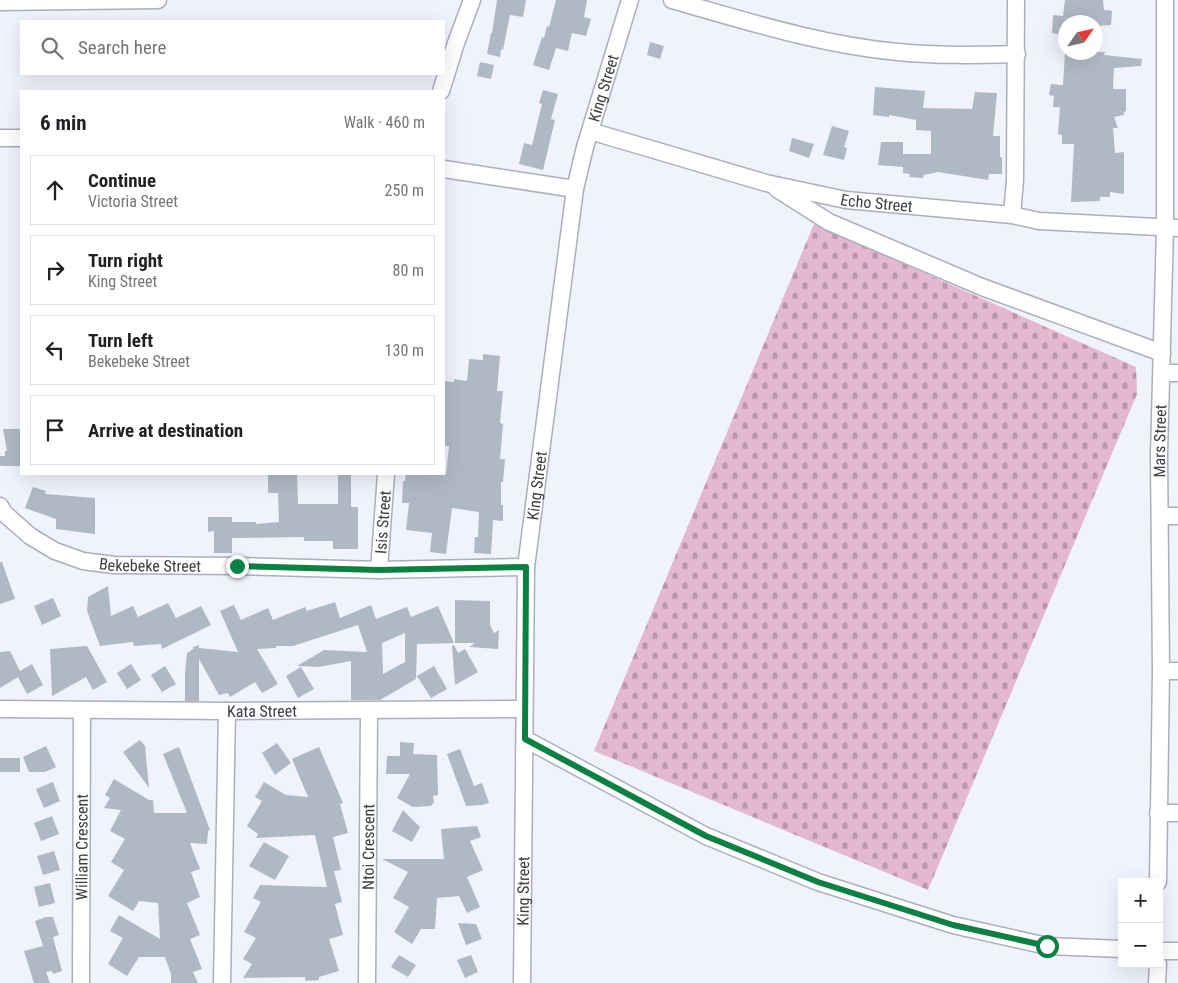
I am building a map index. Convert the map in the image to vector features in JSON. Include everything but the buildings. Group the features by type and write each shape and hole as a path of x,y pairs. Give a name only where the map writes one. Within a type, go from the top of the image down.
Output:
{"street":[{"path":"0,2 158,0"},
{"path":"441,90 472,0"},
{"name":"King Street","path":"522,983 526,567 574,189 630,0"},
{"path":"672,0 768,27 859,47 899,53 1016,54"},
{"path":"1012,215 1015,180 1016,0"},
{"name":"Mars Street","path":"1158,878 1161,671 1159,455 1170,373 1162,353 1172,228 1165,0"},
{"name":"Echo Street","path":"590,131 766,183 846,200 1012,215 1039,221 1172,228"},
{"path":"0,138 20,138"},
{"path":"445,169 574,189"},
{"path":"766,183 829,222 982,287 1162,353"},
{"name":"Isis Street","path":"379,570 386,475"},
{"name":"Bekebeke Street","path":"1,512 30,536 55,551 83,561 114,565 379,570 526,567"},
{"path":"1160,516 1178,516"},
{"path":"1161,671 1178,671"},
{"name":"Kata Street","path":"0,710 369,711 524,709"},
{"name":"William Crescent","path":"81,983 82,710"},
{"path":"222,983 227,711"},
{"name":"Ntoi Crescent","path":"367,983 369,711"},
{"path":"525,739 706,836 818,882 953,925 1047,946 1118,949"},
{"path":"1158,814 1178,813"},
{"path":"1163,951 1178,951"},
{"path":"1157,983 1158,968"}],"green space":[{"path":"814,224 1136,367 1137,394 928,890 594,751"}],"route":[{"path":"237,566 379,570 526,567 525,739 706,836 818,882 953,925 1047,946"}]}
